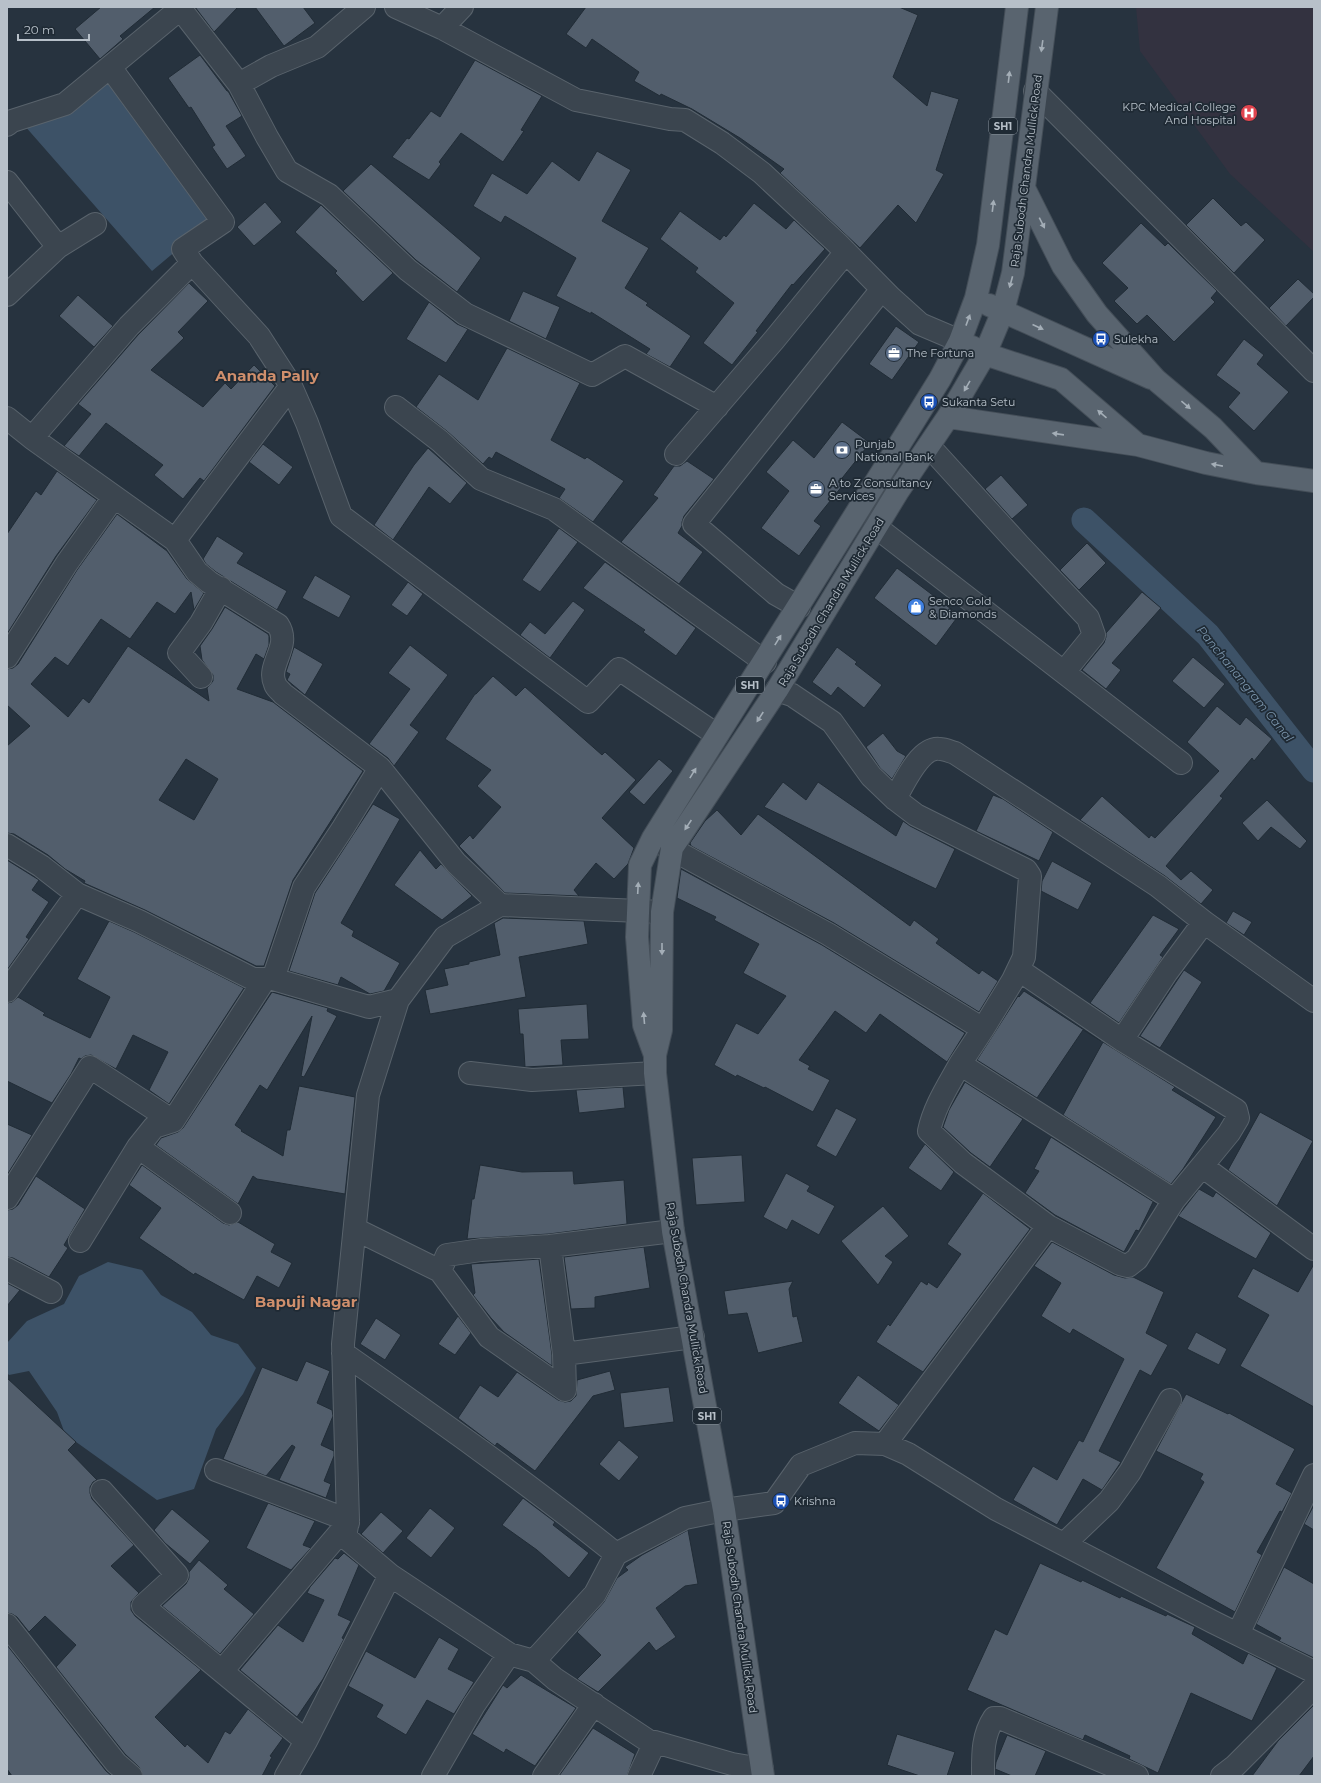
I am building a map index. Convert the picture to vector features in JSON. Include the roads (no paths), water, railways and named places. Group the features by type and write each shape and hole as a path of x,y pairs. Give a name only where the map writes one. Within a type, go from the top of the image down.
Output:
{"main road":[{"name":"Raja Subodh Chandra Mullick Road","path":"763,1773 724,1510 674,1231 655,1064 644,1025 637,937 640,865 653,838 717,735 765,662 940,379 960,341 976,298 988,245 1017,7"},
{"name":"Raja Subodh Chandra Mullick Road","path":"655,1064 661,1030 662,912 672,848 777,690 876,527 948,417 985,354 1003,311 1013,273 1035,91 1047,7"},
{"path":"1024,188 1064,266 1097,314 1156,380 1213,428 1256,473"},
{"path":"976,298 1156,380"},
{"path":"960,341 985,354 1062,379 1138,445"},
{"path":"948,417 1138,445 1206,463 1256,473 1314,480"}],"street":[{"path":"239,84 271,66 317,47 364,7"},
{"path":"396,7 442,28 576,100 670,119 685,120 722,143 762,173 846,252 882,290 920,324 960,341"},
{"path":"442,28 462,7"},
{"path":"7,125 12,121 65,104 179,8 239,84 287,171 329,195 408,270 465,314 592,375 625,356 717,407"},
{"path":"110,67 223,222 182,249 192,263 259,336 291,386 320,456 341,516 588,702 619,669 717,735"},
{"path":"1035,91 1314,371"},
{"path":"7,182 58,247"},
{"path":"7,295 58,247 95,224"},
{"path":"676,454 846,252"},
{"path":"32,438 129,326 192,263"},
{"path":"799,607 776,594 694,524 882,290"},
{"path":"175,540 291,386"},
{"path":"396,407 440,441 481,478 554,509 765,662"},
{"path":"7,418 32,438 175,540 197,572 278,625 282,632 283,638 273,676 275,685 283,694 380,768 456,863 500,905"},
{"path":"929,446 1028,556 1088,618 1094,635 1064,672"},
{"path":"7,657 67,563 114,497"},
{"path":"876,527 1181,763"},
{"path":"201,677 180,653 201,623 221,588"},
{"path":"777,690 792,695 832,722 871,776 895,799 916,815 1026,870 1030,876 1024,956 1019,970 960,1064 939,1102 928,1131 963,1162 1048,1226 1120,1264 1128,1266 1137,1259 1174,1200 1229,1133 1238,1118 1236,1110 1122,1040 1019,970"},
{"path":"895,799 918,761 927,752 939,748 955,754 1158,886 1204,922 1314,1001"},
{"path":"80,1241 138,1147 154,1127 173,1121 269,979 304,886 343,828 380,768"},
{"path":"653,838 828,934 983,1029"},
{"path":"7,845 41,866 77,894 138,921 253,979 269,979 369,1007 398,1000"},
{"path":"7,991 77,894"},
{"path":"662,912 500,905 445,937 398,1000 368,1095 354,1229 343,1353 348,1522 345,1537 390,1575 509,1654 534,1661 555,1679 653,1744 655,1742 763,1773"},
{"path":"1122,1040 1167,972 1204,922"},
{"path":"470,1073 532,1080 655,1064"},
{"path":"960,1064 1174,1200"},
{"path":"7,1198 90,1068 173,1121"},
{"path":"138,1147 230,1213"},
{"path":"1202,1166 1314,1249"},
{"path":"885,1444 1048,1226"},
{"path":"354,1229 440,1271 489,1337 565,1390 564,1354 550,1246"},
{"path":"440,1271 447,1255 481,1250 550,1246 674,1231"},
{"path":"7,1269 50,1292"},
{"path":"564,1354 693,1337"},
{"path":"343,1353 485,1453 560,1509 616,1554"},
{"path":"1064,1544 1109,1501 1130,1472 1170,1400"},
{"path":"534,1661 595,1594 616,1554 685,1518 724,1510 774,1503 801,1465 831,1452 856,1444 885,1444 908,1454 996,1509 1314,1672"},
{"path":"216,1470 348,1522"},
{"path":"1238,1634 1314,1475"},
{"path":"102,1491 177,1575 143,1606 306,1741"},
{"path":"222,1671 348,1522"},
{"path":"286,1776 306,1741 390,1575"},
{"path":"7,1625 116,1763 131,1776"},
{"path":"433,1776 474,1705 509,1654"},
{"path":"1222,1776 1235,1766 1314,1686"},
{"path":"544,1776 594,1704"},
{"path":"984,1776 983,1756 986,1731 994,1718 1000,1718 1136,1776"},
{"path":"639,1776 655,1742"}],"waterway":[{"name":"Panchanangram Canal","path":"1084,520 1208,635 1314,770"}],"place":[{"name":"KPC Medical College And Hospital","path":"1249,113"},
{"name":"Sulekha","path":"1101,339"},
{"name":"The Fortuna","path":"894,353"},
{"name":"Sukanta Setu","path":"929,402"},
{"name":"Punjab National Bank","path":"842,450"},
{"name":"A to Z Consultancy Services","path":"816,489"},
{"name":"Senco Gold & Diamonds","path":"916,607"},
{"name":"Krishna","path":"781,1501"}],"district":[{"name":"Ananda Pally","path":"267,376"},
{"name":"Bapuji Nagar","path":"306,1302"}]}
